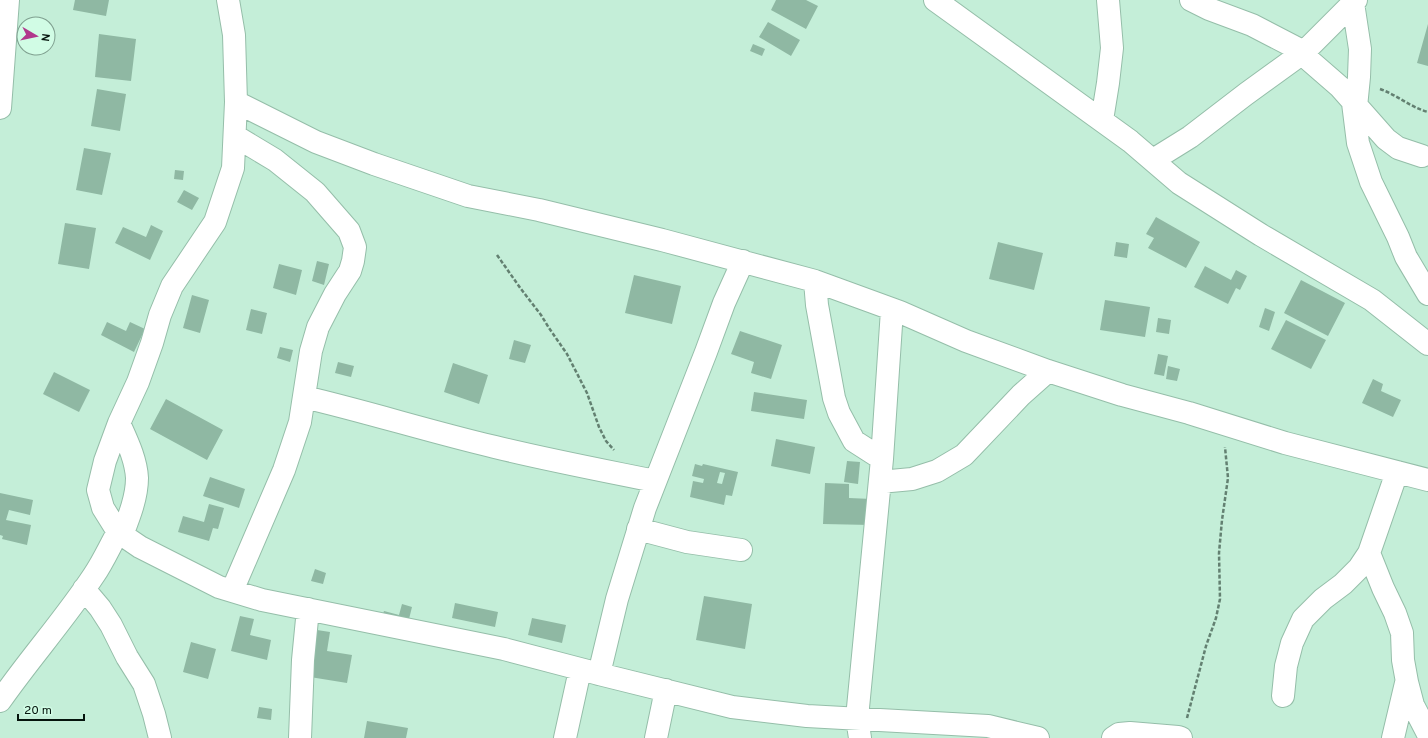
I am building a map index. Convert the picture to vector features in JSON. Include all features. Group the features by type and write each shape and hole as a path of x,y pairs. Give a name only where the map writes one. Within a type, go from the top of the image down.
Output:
{"street":[{"path":"0,108 8,0"},
{"path":"228,0 234,35 236,102 233,168 215,222 172,286 160,315 138,382 119,423 105,461 98,490 103,508 120,534 140,547 219,588 262,600 504,649 732,707 808,716 858,728 988,726 1038,738"},
{"path":"935,0 1102,120 1130,141 1179,183 1261,235 1372,300 1428,344"},
{"path":"1102,120 1112,48 1108,0"},
{"path":"1191,0 1209,9 1252,25 1303,53 1340,87 1386,139 1398,148 1422,156"},
{"path":"1153,160 1190,137 1303,53 1355,1"},
{"path":"1355,1 1360,49 1359,77 1355,105 1358,143 1371,182 1398,237 1406,257 1428,294"},
{"path":"236,102 316,142 374,164 468,196 539,210 815,281 900,312 966,341 1122,396 1189,413 1285,443 1428,480"},
{"path":"232,591 284,470 300,422 311,351 318,327 335,294 350,271 355,247 349,231 315,192 275,160 235,136"},
{"path":"565,738 617,599 638,529 655,481 724,303 743,262"},
{"path":"815,281 834,398 839,413 854,441 882,459"},
{"path":"858,728 882,459 892,310"},
{"path":"880,482 912,479 937,471 964,455 1021,394 1048,371"},
{"path":"304,397 345,406 494,447 655,481"},
{"path":"0,701 23,668 58,625 95,574 120,534 134,498 137,479 131,451 119,423"},
{"path":"1283,696 1286,666 1291,648 1303,619 1323,599 1354,574 1369,553 1397,472"},
{"path":"638,529 687,542 741,550"},
{"path":"1369,553 1383,588 1395,612 1402,633 1403,660 1407,682 1413,705 1428,734"},
{"path":"84,589 100,608 111,625 127,657 144,684 160,738"},
{"path":"300,738 303,660 308,609"},
{"path":"1393,738 1407,682"},
{"path":"656,738 666,690"},
{"path":"1113,738 1119,734 1130,733 1178,736 1184,731"}],"path":[{"path":"1359,77 1418,110 1428,112"},
{"path":"497,254 520,289 542,314 587,393 599,427 606,441 618,453"},
{"path":"1184,731 1220,599 1219,553 1228,478 1224,437 1217,422"}],"building":[{"path":"75,0 109,0 106,16 73,10"},
{"path":"776,0 806,0 818,6 806,29 771,10"},
{"path":"768,22 800,40 791,56 759,37"},
{"path":"1428,24 1428,66 1417,63"},
{"path":"99,34 136,39 131,81 95,77"},
{"path":"753,44 765,49 762,56 750,51"},
{"path":"97,89 126,94 120,131 91,126"},
{"path":"84,148 111,153 102,195 76,190"},
{"path":"175,170 184,171 183,180 174,179"},
{"path":"184,190 199,198 192,210 177,202"},
{"path":"1156,217 1200,242 1186,268 1148,248 1154,238 1146,234"},
{"path":"65,223 96,228 89,269 58,264"},
{"path":"151,225 163,231 150,260 115,243 123,227 146,237"},
{"path":"998,242 1043,253 1034,290 989,279"},
{"path":"1116,242 1129,244 1127,258 1114,256"},
{"path":"317,261 329,264 324,285 312,281"},
{"path":"279,264 302,270 296,295 273,288"},
{"path":"1205,266 1231,280 1236,270 1247,276 1240,290 1236,288 1228,304 1194,287"},
{"path":"634,275 681,286 672,324 625,313"},
{"path":"1301,280 1345,303 1328,336 1284,313"},
{"path":"192,295 209,300 200,333 183,328"},
{"path":"1105,300 1150,307 1145,337 1100,330"},
{"path":"1265,308 1275,312 1269,331 1259,327"},
{"path":"251,309 267,313 262,334 246,330"},
{"path":"1158,318 1171,320 1169,334 1156,332"},
{"path":"1286,320 1326,340 1311,369 1271,349"},
{"path":"107,322 126,331 130,322 145,329 134,352 101,335"},
{"path":"740,331 782,345 771,379 751,373 754,362 731,354"},
{"path":"514,340 531,345 525,363 509,359"},
{"path":"280,347 293,350 290,362 277,358"},
{"path":"1158,354 1168,356 1164,376 1154,374"},
{"path":"338,362 354,366 351,377 335,373"},
{"path":"453,363 488,375 479,404 444,392"},
{"path":"1168,366 1180,369 1177,381 1166,379"},
{"path":"54,372 90,390 79,412 43,394"},
{"path":"1373,379 1383,384 1381,391 1401,400 1393,417 1362,403"},
{"path":"754,392 807,400 804,419 751,411"},
{"path":"166,399 223,430 207,460 150,429"},
{"path":"776,439 815,447 810,474 771,466"},
{"path":"847,461 860,462 858,484 844,482"},
{"path":"695,464 702,466 703,464 738,472 732,496 726,495 724,505 690,497 693,481 703,483 704,479 692,476","holes":["720,472 725,473 722,484 717,483"]},
{"path":"210,477 245,489 239,508 203,496"},
{"path":"825,483 849,484 849,498 872,499 871,525 823,524"},
{"path":"0,493 33,500 30,515 9,510 6,520 31,525 27,545 2,539 3,536 0,535"},
{"path":"209,504 224,508 218,529 213,528 209,541 178,532 183,516 204,522"},
{"path":"315,569 326,573 323,584 311,581"},
{"path":"704,596 752,604 745,649 696,640"},
{"path":"455,603 498,612 495,627 452,618"},
{"path":"402,604 412,607 407,627 381,620 384,611 399,615"},
{"path":"240,616 254,619 250,635 271,640 267,660 231,651"},
{"path":"532,618 566,625 562,643 528,635"},
{"path":"317,630 330,632 327,651 352,655 347,683 310,677"},
{"path":"191,642 216,649 208,679 183,672"},
{"path":"259,707 272,709 271,720 257,718"},
{"path":"367,721 408,728 406,738 364,738"}]}
